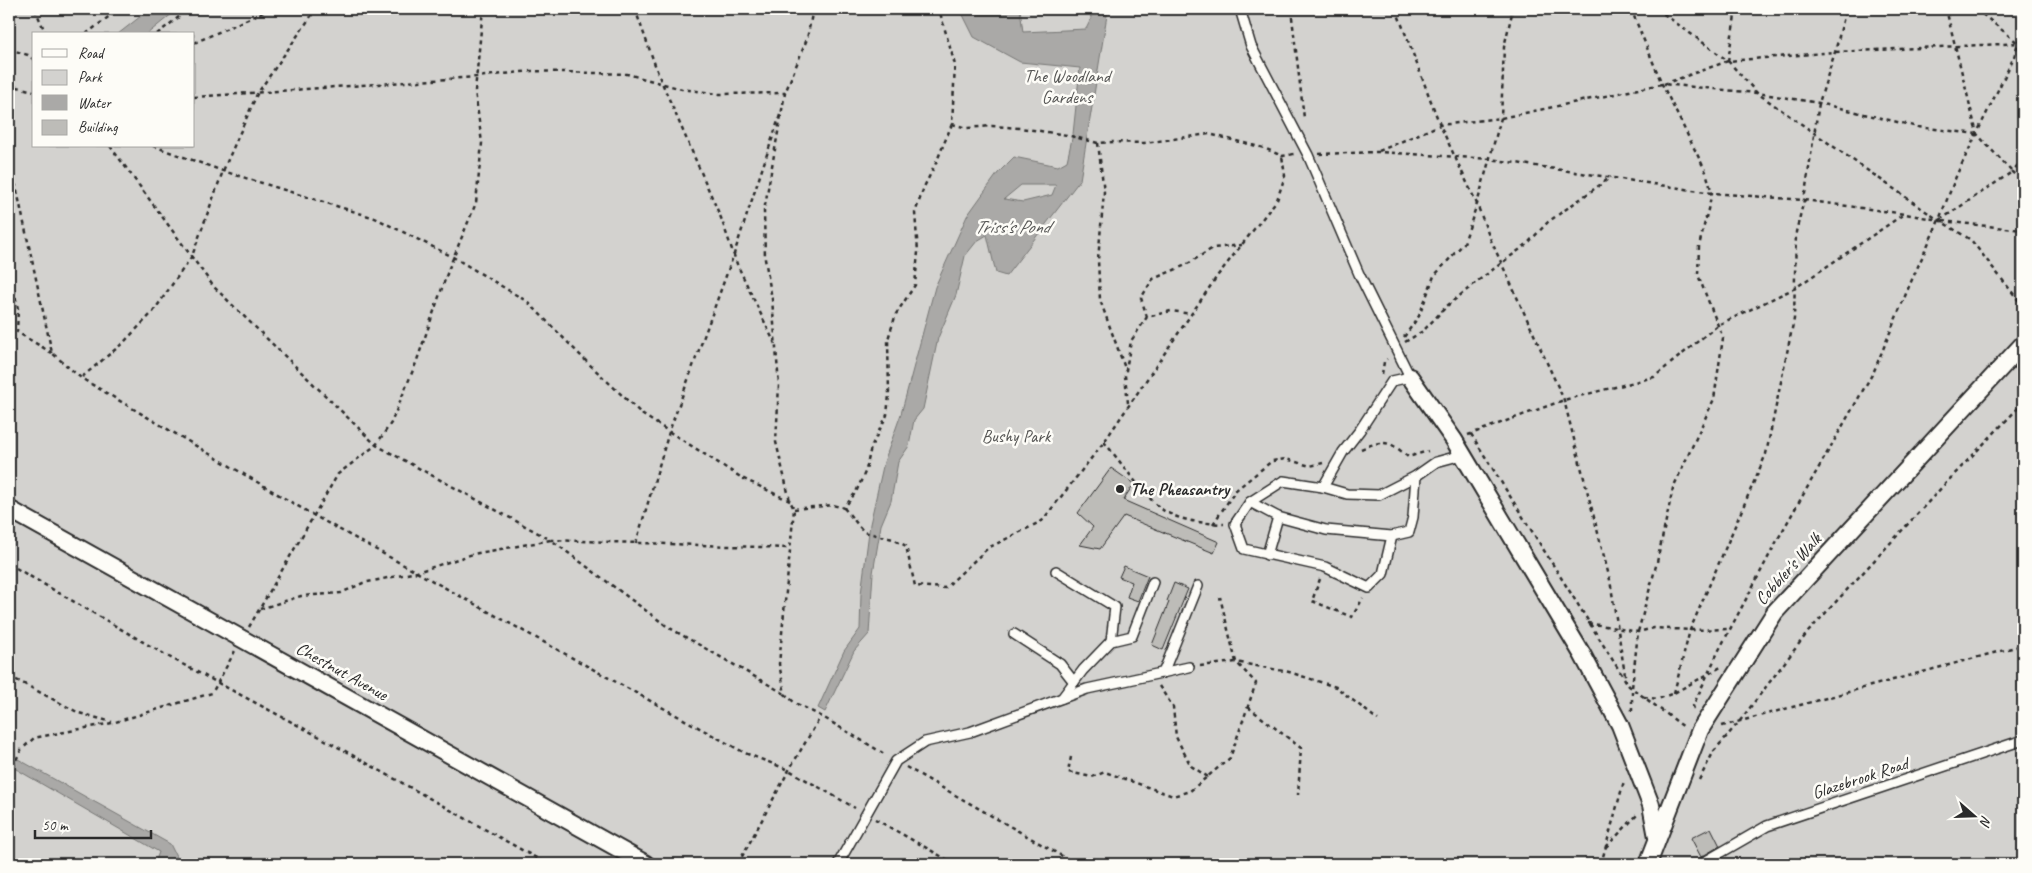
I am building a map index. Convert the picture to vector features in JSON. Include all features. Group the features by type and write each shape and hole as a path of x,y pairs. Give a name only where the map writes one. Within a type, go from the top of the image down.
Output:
{"street":[{"name":"Cobbler's Walk","path":"1648,864 1698,733 1775,612 2023,344"},
{"path":"1410,377 1454,440 1582,654 1620,725 1651,805 1657,838"},
{"name":"Chestnut Avenue","path":"12,509 646,864"}],"lane":[{"path":"1240,9 1251,46 1308,155 1359,274 1410,377 1392,381 1343,452 1323,487"},
{"path":"1392,536 1382,574 1369,588 1325,567 1244,549 1235,524 1250,502 1282,481 1323,487 1347,494 1379,494 1416,476 1436,462 1462,455"},
{"path":"1250,502 1278,517 1326,530 1392,536 1409,532 1413,517 1416,476"},
{"path":"1267,554 1278,517"},
{"path":"1056,571 1115,607 1111,640 1062,698"},
{"path":"1111,640 1132,636 1153,582"},
{"path":"1163,673 1198,586"},
{"path":"1014,634 1060,664 1074,682"},
{"path":"838,864 896,761 925,742 970,732 1087,688 1188,667"},
{"name":"Glazebrook Road","path":"1700,864 1766,826 2023,740"}],"path":[{"path":"35,9 45,32"},
{"path":"89,32 119,9"},
{"path":"160,32 189,9"},
{"path":"258,14 262,9"},
{"path":"195,44 270,9"},
{"path":"81,378 123,343 153,312 192,256 223,171 256,94 316,9"},
{"path":"9,774 21,750 34,738 112,722 212,693 338,474 376,445 391,423 416,363 453,257 476,203 482,142 475,91 483,9"},
{"path":"634,9 662,84 734,254 776,345"},
{"path":"636,543 669,432 734,254 786,93 807,39 814,9"},
{"path":"844,508 856,492 866,470 871,447 887,415 889,395 888,339 896,314 915,285 918,252 915,213 924,187 952,124 955,65 939,9"},
{"path":"1291,9 1305,126"},
{"path":"1396,9 1454,158 1477,204 1564,400 1610,580 1626,681"},
{"path":"1396,349 1419,316 1434,276 1464,242 1477,204 1500,118 1504,47 1513,9"},
{"path":"1631,9 1662,84 1706,172 1712,193 1699,246 1698,275 1723,338 1714,399 1673,488 1657,562 1638,632 1632,688 1632,715"},
{"path":"1657,9 1728,61 1757,93 1939,220 1971,240 2023,306"},
{"path":"1728,61 1736,9"},
{"path":"1674,693 1690,630 1766,454 1794,319 1796,232 1804,200 1819,103 1846,9"},
{"path":"1946,9 1977,134 2023,182"},
{"path":"1976,9 2023,47"},
{"path":"1698,733 1693,706 1730,629 1779,537 1874,371 1957,174 2014,57 2023,26"},
{"path":"1378,152 1440,125 1500,118 1662,84 1728,61 1835,52 2023,43"},
{"path":"9,49 28,54 32,58"},
{"path":"195,97 256,94 531,71 627,74 682,89 719,94 786,93"},
{"path":"9,84 32,90"},
{"path":"1662,84 1757,93 1819,103 1918,127 1977,134"},
{"path":"782,107 764,211 765,260 772,299 779,385 776,442 790,501 794,508 779,664 785,694"},
{"path":"952,124 967,128 992,126 1020,128 1067,135 1098,143 1144,144 1209,134 1264,148 1282,156 1290,154 1378,152 1490,159 1612,176 1712,193 1804,200 2023,230"},
{"path":"1098,143 1104,192 1098,260 1100,300 1126,371"},
{"path":"111,148 214,287 376,445 552,540 668,627 785,694 795,703 1076,864"},
{"path":"159,148 223,171 375,218 453,257 528,302 643,415 742,478 790,501"},
{"path":"794,508 833,505 844,508 864,532 893,539 906,546 915,586 945,588 988,548 1042,521 1104,442 1218,275 1277,200 1285,176 1282,156"},
{"path":"1939,220 2012,172 2023,159"},
{"path":"1396,349 1423,331 1447,306 1527,244 1548,222 1612,176"},
{"path":"9,177 16,186 52,353"},
{"path":"1454,440 1564,400 1654,377 1718,326 1795,288 1905,214"},
{"path":"1147,317 1141,298 1153,279 1186,265 1213,248 1242,245"},
{"path":"9,266 18,309 18,332 52,353 81,378 313,515 745,753 789,770 955,864"},
{"path":"1128,405 1126,371 1131,341 1147,317 1171,311 1192,314"},
{"path":"1697,784 1714,751 1740,722 1808,632 2023,403"},
{"path":"1471,434 1626,681 1643,696 1698,733 2023,646"},
{"path":"1104,442 1141,488 1166,513 1197,523 1235,524"},
{"path":"259,610 302,596 341,593 363,583 417,572 473,554 552,540 789,548"},
{"path":"9,564 217,684 320,737 547,864"},
{"path":"1325,567 1312,601 1352,617 1369,588"},
{"path":"1071,757 1068,772 1092,777 1106,772 1173,796 1190,791 1230,758 1256,683 1236,662 1220,597"},
{"path":"1588,623 1638,632 1654,628 1690,630 1730,629"},
{"path":"1188,667 1236,662 1289,672 1336,686 1378,720"},
{"path":"1643,696 1658,699 1674,693 1725,664"},
{"path":"9,676 79,713 112,722"},
{"path":"1149,676 1162,689 1173,707 1176,737 1191,766 1208,777"},
{"path":"1248,706 1300,748 1298,795"},
{"path":"738,864 820,716"},
{"path":"1601,864 1632,755"},
{"path":"1605,848 1640,813 1651,805"}],"green space":[{"name":"Bushy Park","path":"9,9 2023,9 2023,864 9,864"}],"water":[{"path":"150,9 178,9 149,32 121,32"},
{"name":"Triss's Pond","path":"960,9 1020,9 1023,32 1086,29 1091,19 1090,9 1108,9 1080,180 1006,276 996,273 987,235 977,241 965,256 956,295 938,338 923,409 914,420 909,446 898,462 891,501 881,525 873,573 869,634 854,651 825,712 818,708 844,651 860,629 861,594 870,524 884,462 901,414 935,287 967,216 998,173 1014,157 1058,166 1067,161 1073,134 1080,68 1020,62 974,37","holes":["1021,185 1056,185 1052,195 1023,202 1004,199"]},
{"path":"9,754 170,844 176,856 170,864 151,864 156,860 159,852 9,765"}],"building":[{"path":"1111,468 1134,484 1123,500 1219,542 1214,553 1124,516 1100,549 1080,545 1093,527 1078,513"},
{"path":"1124,566 1148,576 1138,601 1127,597 1132,582 1119,577"},
{"path":"1174,583 1188,589 1163,650 1152,645 1169,602 1167,601"},
{"path":"1711,828 1720,846 1701,857 1691,838"}],"place":[{"name":"The Pheasantry","path":"1120,489"}],"park label":[{"name":"The Woodland Gardens","path":"1067,86"}]}
